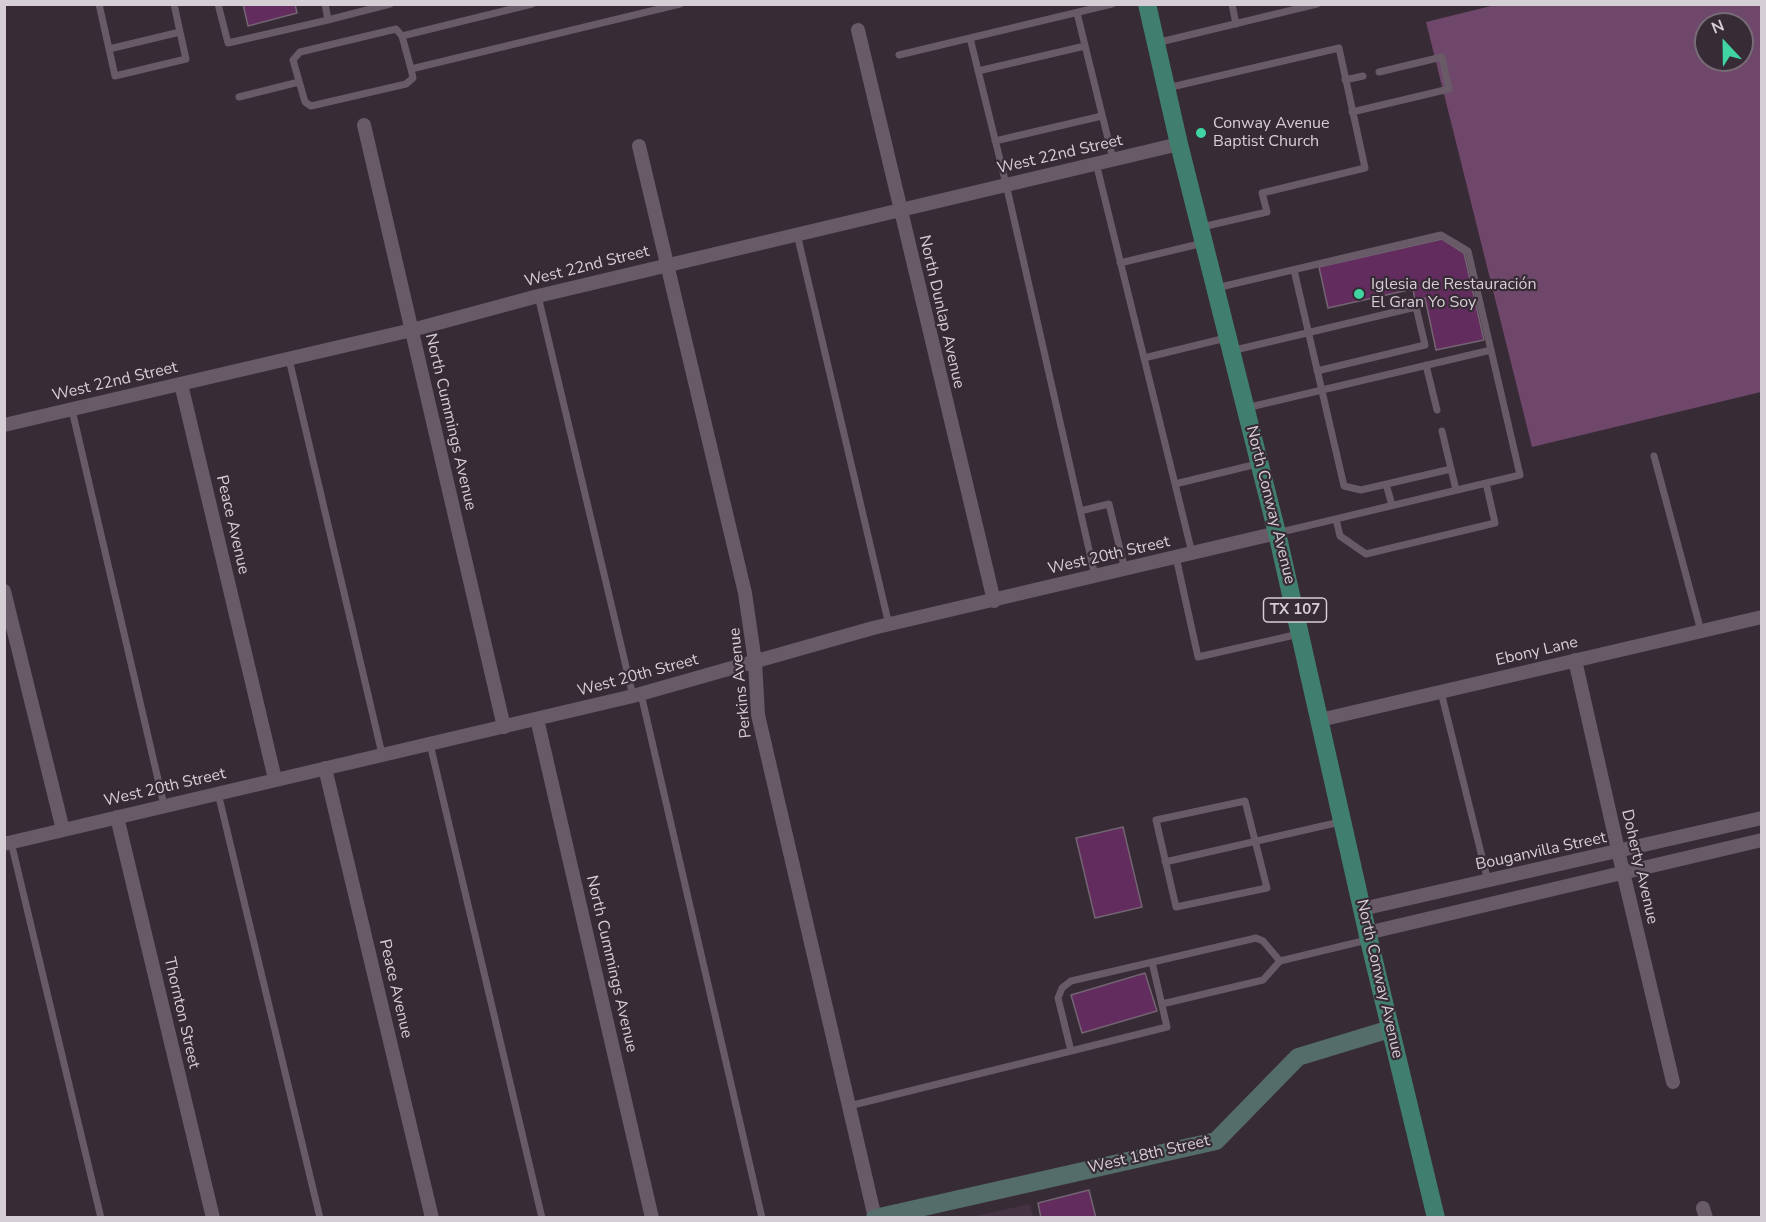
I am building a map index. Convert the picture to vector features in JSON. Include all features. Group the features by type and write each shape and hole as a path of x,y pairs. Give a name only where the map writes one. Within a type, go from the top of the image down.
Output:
{"main road":[{"name":"North Conway Avenue","path":"1147,4 1179,144 1301,633 1368,937 1436,1218"}],"street":[{"name":"North Dunlap Avenue","path":"858,30 994,601"},
{"name":"North Cummings Avenue","path":"364,125 504,727"},
{"name":"West 22nd Street","path":"4,425 412,330 668,264 1179,144"},
{"name":"Perkins Avenue","path":"639,146 746,593 755,662 758,715 763,741 875,1218"},
{"name":"Peace Avenue","path":"181,384 274,779"},
{"name":"West 20th Street","path":"8,843 637,695 889,625 1277,533"},
{"path":"4,591 63,830"},
{"name":"Ebony Lane","path":"1320,720 1761,617"},
{"name":"Doherty Avenue","path":"1575,660 1673,1082"},
{"name":"North Cummings Avenue","path":"537,719 652,1218"},
{"name":"Peace Avenue","path":"326,768 432,1218"},
{"name":"Thornton Street","path":"117,817 213,1218"},
{"name":"Bouganvilla Street","path":"1362,909 1761,818"},
{"path":"1368,937 1493,903 1755,842 1744,822"},
{"path":"1488,880 1493,903"},
{"name":"West 18th Street","path":"875,1218 1216,1141 1298,1057 1390,1029"}],"lane":[{"path":"99,4 115,76 186,59 174,4"},
{"path":"218,4 228,43 390,4"},
{"path":"325,4 328,20"},
{"path":"402,36 532,4"},
{"path":"411,69 680,4"},
{"path":"899,55 1112,4"},
{"path":"1232,4 1236,24"},
{"path":"1156,43 1317,4"},
{"path":"1077,13 1113,159"},
{"path":"396,29 402,36 413,78 406,84 311,106 305,102 293,60 300,52 396,29"},
{"path":"109,49 180,32"},
{"path":"970,38 1006,184 1095,577"},
{"path":"978,71 1085,46"},
{"path":"1120,263 1267,212 1262,193 1365,168 1339,48 1166,89"},
{"path":"1352,112 1449,88 1442,57 1379,72"},
{"path":"1346,80 1363,76"},
{"path":"239,97 299,82"},
{"path":"996,141 1102,116"},
{"path":"1096,163 1192,554"},
{"path":"797,234 889,625"},
{"path":"1215,288 1441,235 1468,251 1520,475 1277,533"},
{"path":"1294,270 1344,486 1361,490 1451,469"},
{"path":"538,296 637,695 762,1218"},
{"path":"1144,358 1308,333 1416,307 1425,345 1317,371"},
{"path":"1246,408 1491,350"},
{"path":"289,359 382,754"},
{"path":"1426,365 1437,410"},
{"path":"72,410 164,806"},
{"path":"1442,431 1456,490"},
{"path":"1654,456 1701,631"},
{"path":"1175,484 1260,463"},
{"path":"1336,519 1340,536 1366,554 1495,523 1486,483"},
{"path":"1386,484 1392,506"},
{"path":"1080,511 1109,504 1125,570"},
{"path":"1176,557 1198,657 1301,633"},
{"path":"1441,692 1488,880"},
{"path":"430,744 542,1218"},
{"path":"218,793 320,1218"},
{"path":"1245,801 1267,888 1176,908 1166,862 1156,820 1245,801"},
{"path":"1166,862 1343,822"},
{"path":"8,843 101,1218"},
{"path":"1162,1004 1263,980 1280,960 1368,937"},
{"path":"1071,1051 1058,998 1062,988 1071,981 1256,938 1263,941 1280,960"},
{"path":"849,1106 1167,1028 1152,962"}],"shaded area":[{"path":"1499,4 1761,5 1761,392 1532,447 1426,22"},
{"path":"1030,1204 1033,1217 971,1217"}],"building":[{"path":"243,4 295,4 297,13 248,26"},
{"name":"Iglesia de Restauración El Gran Yo Soy","path":"1442,239 1464,253 1484,340 1436,350 1425,298 1415,300 1413,289 1328,308 1319,267"},
{"path":"1123,827 1142,907 1095,918 1076,838"},
{"path":"1145,973 1157,1011 1082,1033 1071,995"},
{"path":"1089,1190 1096,1218 1041,1218 1038,1203"}],"place":[{"name":"Conway Avenue Baptist Church","path":"1201,133"},
{"name":"Iglesia de Restauración El Gran Yo Soy","path":"1359,294"}]}
